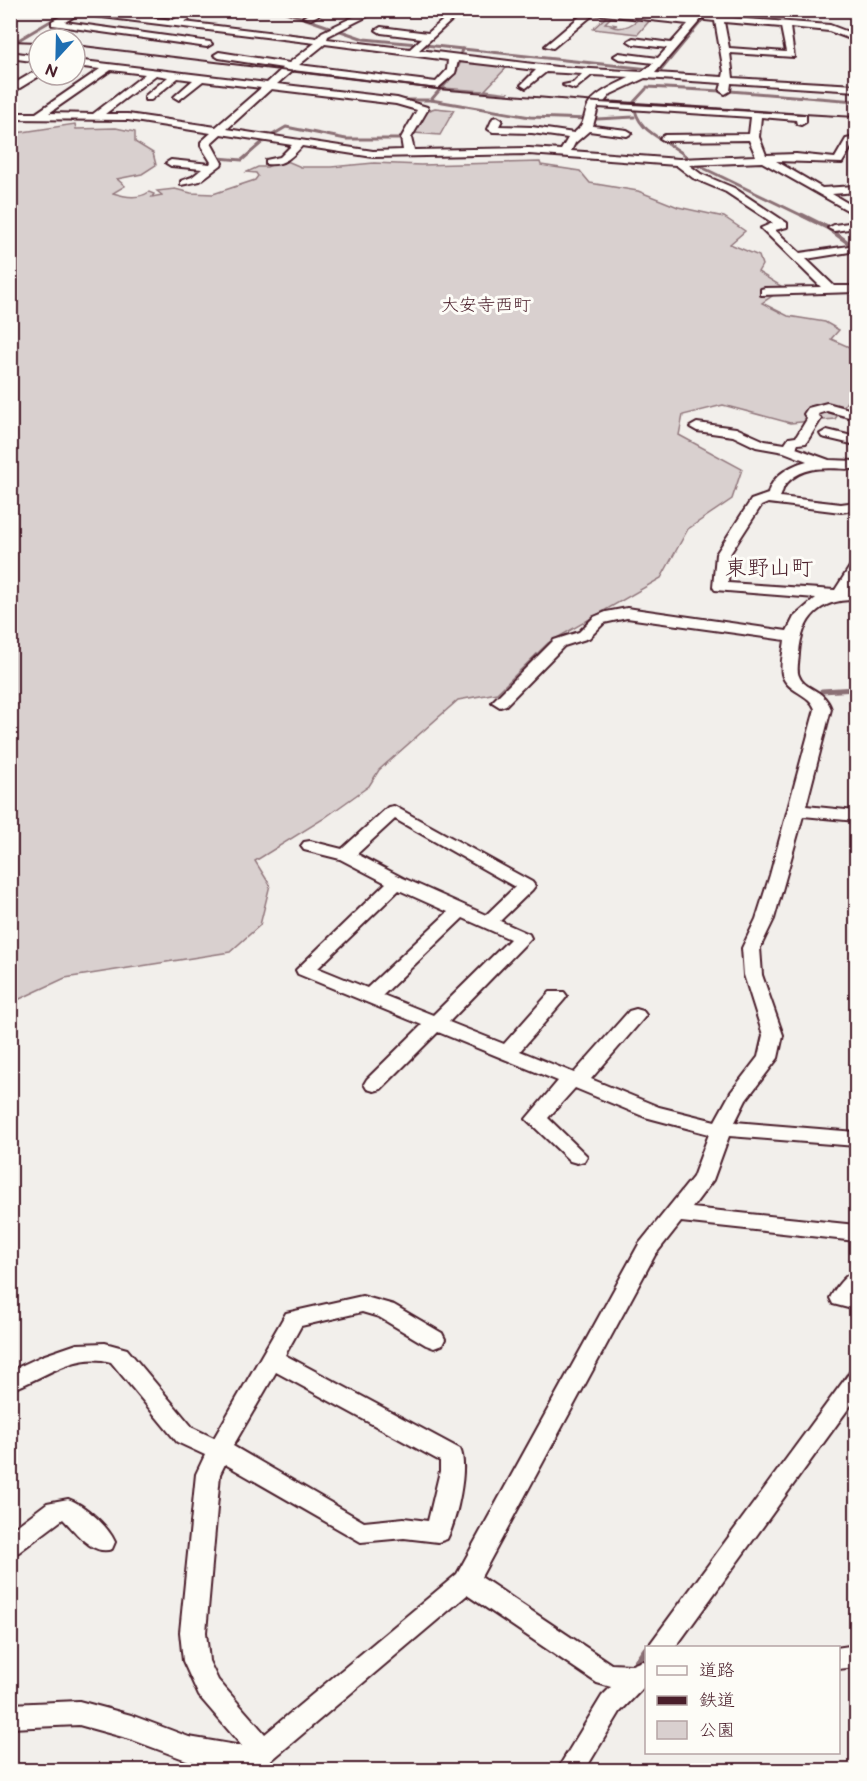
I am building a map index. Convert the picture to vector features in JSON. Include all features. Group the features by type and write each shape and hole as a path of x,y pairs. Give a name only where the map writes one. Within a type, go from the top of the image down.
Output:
{"street":[{"path":"160,37 176,24 200,10"},
{"path":"308,17 324,10"},
{"path":"185,183 213,167 216,160 211,155 206,142 322,42 322,36 376,10"},
{"path":"427,10 457,12"},
{"path":"580,10 700,16 785,24 839,30 856,38"},
{"path":"207,44 55,23 70,11 98,12 411,53 652,71"},
{"path":"411,53 457,12"},
{"path":"550,46 591,12"},
{"path":"565,153 565,149 576,136 588,128 593,120 592,107 608,92 622,85 642,82 700,16"},
{"path":"360,18 404,24"},
{"path":"719,19 726,106 734,112"},
{"path":"723,50 791,55 785,24"},
{"path":"647,27 687,32"},
{"path":"334,30 361,39 419,46 543,69 589,73 642,82 856,99"},
{"path":"381,30 430,36"},
{"path":"633,41 674,46"},
{"path":"219,55 438,85 452,71 458,55"},
{"path":"619,56 661,61"},
{"path":"87,65 397,101 430,100 406,138 409,153"},
{"path":"42,114 109,68"},
{"path":"526,85 543,69"},
{"path":"99,114 153,73"},
{"path":"568,85 575,86 589,73"},
{"path":"129,116 176,76"},
{"path":"179,97 200,79"},
{"path":"10,91 27,80"},
{"path":"581,80 604,82"},
{"path":"713,92 726,88 856,88"},
{"path":"595,104 757,113 802,117 801,122"},
{"path":"225,105 246,108"},
{"path":"757,113 753,137 755,146 763,158 856,212"},
{"path":"10,116 99,114 163,119 220,131 365,153 497,151 565,153 679,162 796,157 837,161 850,141 856,140"},
{"path":"10,121 109,123 150,131 155,130 163,119"},
{"path":"497,120 493,129 532,130 576,136"},
{"path":"10,128 31,122"},
{"path":"588,128 627,133"},
{"path":"665,138 753,137"},
{"path":"270,162 283,160 299,144"},
{"path":"679,162 697,176 730,190 783,225 767,228 835,290 856,304"},
{"path":"171,163 213,167"},
{"path":"818,191 856,189"},
{"path":"834,228 856,225"},
{"path":"797,257 856,248"},
{"path":"765,292 856,289"},
{"path":"788,449 794,441 801,440 814,419 811,414 813,411 827,407 856,415"},
{"path":"698,427 736,432 761,444 788,449 806,457 856,465"},
{"path":"827,434 856,441"},
{"path":"828,462 810,464 795,471 776,486 776,493 773,497 756,503 723,554 720,587 856,596"},
{"path":"766,499 841,508 856,506"},
{"path":"252,1761 466,1581 647,1250 703,1180 721,1129 738,1096 768,1058 773,1035 753,975 751,948 765,920 823,709 820,700 796,684 790,675 793,636 799,620 823,600 840,594 856,568"},
{"path":"500,702 559,643 584,635 599,620 611,615 627,613 793,636"},
{"path":"796,810 856,816"},
{"path":"346,855 394,812 526,886 489,922"},
{"path":"310,846 346,855 397,882 522,938 374,1084"},
{"path":"397,882 305,970 652,1112 721,1129 856,1139"},
{"path":"370,996 461,910"},
{"path":"507,1053 557,996"},
{"path":"577,1156 536,1119 636,1015"},
{"path":"675,1215 856,1233"},
{"path":"856,1279 841,1298 856,1302"},
{"path":"252,1761 208,1688 196,1661 194,1632 208,1474 218,1452 294,1319 362,1304 386,1311 434,1339"},
{"path":"10,1381 60,1358 89,1348 104,1348 119,1355 185,1435 242,1461 361,1532 404,1528 438,1532 452,1471 452,1456 272,1359"},
{"path":"661,1646 856,1380"},
{"path":"10,1545 56,1510 68,1509 103,1542"},
{"path":"466,1581 606,1675 644,1673"},
{"path":"840,1658 856,1656"},
{"path":"570,1770 611,1704 644,1673"},
{"path":"10,1716 79,1713 131,1727 189,1749 252,1761"}],"green space":[{"path":"608,15 613,15 605,23 617,25 611,26 619,28 630,25 640,18 651,19 638,34 593,29"},
{"path":"461,61 508,66 485,90 509,93 443,88 457,71"},
{"path":"435,108 454,110 440,135 414,133 425,115"},
{"path":"75,124 76,129 116,128 135,132 135,142 153,153 156,165 142,174 117,179 125,186 113,193 127,196 141,196 149,192 154,194 152,197 162,195 157,191 175,189 191,193 213,194 255,180 258,176 256,173 247,172 258,167 267,167 287,161 301,167 374,163 421,165 540,162 541,165 580,171 590,183 638,191 678,207 724,217 745,231 730,244 759,256 762,265 758,272 784,288 762,303 788,316 825,322 839,330 831,339 856,350 856,392 852,394 835,419 790,423 723,405 683,415 679,435 742,469 732,499 688,529 661,578 548,643 497,693 458,700 379,770 369,786 323,819 255,861 270,885 260,925 230,952 65,978 11,1003 10,134"}],"waterway":[{"path":"280,10 364,39 417,44"},
{"path":"10,45 66,12"},
{"path":"706,15 727,18"},
{"path":"657,75 704,18 710,19"},
{"path":"829,27 856,36"},
{"path":"425,45 649,69"},
{"path":"431,100 455,72 462,49"},
{"path":"647,87 721,91"},
{"path":"646,89 634,102 640,122 655,136 690,160"},
{"path":"730,91 856,101"},
{"path":"404,100 431,100"},
{"path":"431,100 530,117 589,119"},
{"path":"69,114 116,114"},
{"path":"597,119 634,117"},
{"path":"269,137 286,127 346,139 403,139"},
{"path":"218,158 242,160 266,139"},
{"path":"693,163 805,217"},
{"path":"802,215 828,228 854,247"},
{"path":"822,691 856,689"},
{"path":"847,1379 856,1367"},
{"path":"634,1667 645,1651"}],"railway":[{"path":"10,41 27,42"},
{"path":"87,46 437,89 598,102 856,117"}],"district":[{"name":"大安寺西町","path":"486,305"},
{"name":"東野山町","path":"769,568"}]}
